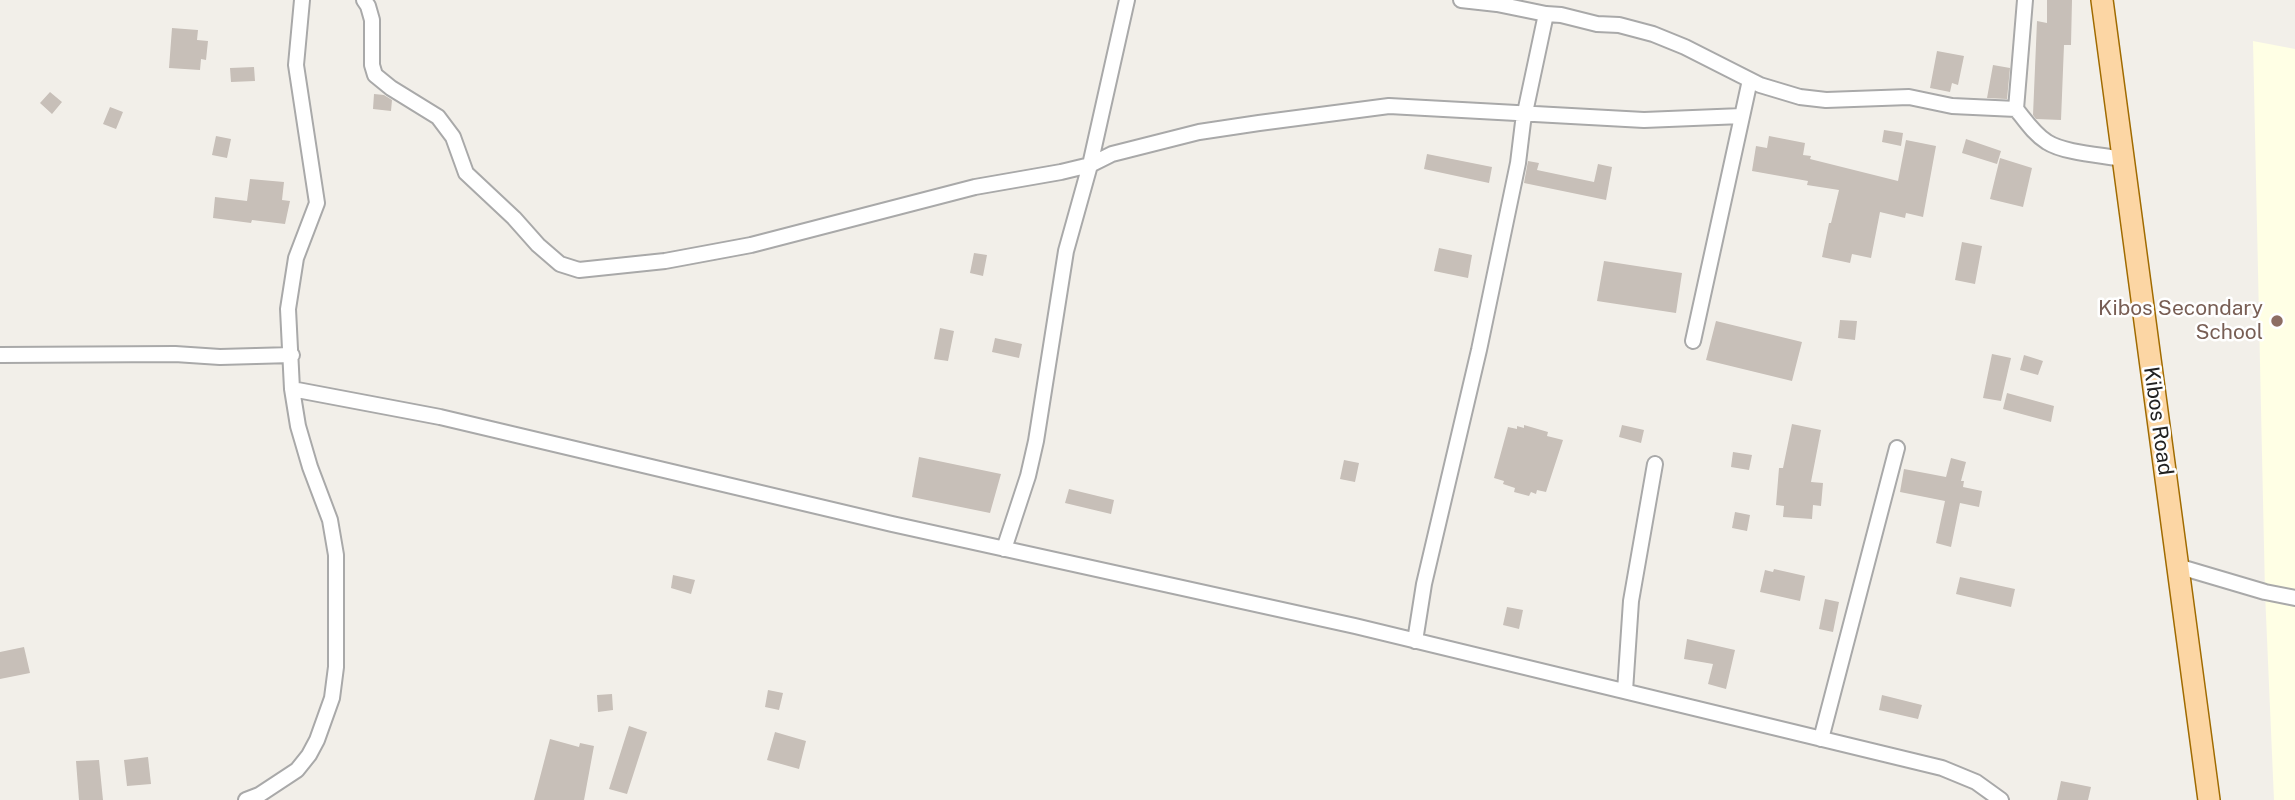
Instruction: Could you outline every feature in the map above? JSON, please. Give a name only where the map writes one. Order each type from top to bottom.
[{"type":"main road","name":"Kibos Road","points":[[2102,0],[2209,800]]},
{"type":"street","points":[[246,800],[259,796],[297,770],[309,755],[332,698],[336,667],[336,555],[330,520],[298,426],[292,388],[288,309],[296,257],[317,203],[296,65],[302,0]]},
{"type":"street","points":[[364,0],[372,20],[372,65],[375,75],[391,89],[438,117],[453,137],[466,173],[514,218],[545,252],[560,264],[579,270],[665,261],[751,245],[924,199],[1090,165],[1112,154],[1199,132],[1389,106],[1644,120],[1742,116]]},
{"type":"street","points":[[1004,549],[1028,476],[1036,441],[1066,251],[1090,165],[1127,0]]},
{"type":"street","points":[[1461,0],[1560,15],[1597,24],[1619,25],[1653,34],[1750,80],[1780,92],[1813,99],[1909,97],[1952,106],[2016,109]]},
{"type":"street","points":[[2025,0],[2016,109],[2048,144],[2123,159]]},
{"type":"street","points":[[1415,640],[1424,584],[1479,350],[1546,14]]},
{"type":"street","points":[[1693,341],[1750,80]]},
{"type":"street","points":[[0,355],[174,354],[220,358],[292,355]]},
{"type":"street","points":[[292,388],[440,417],[1004,549],[1415,640],[1942,768],[1976,782],[2001,800]]},
{"type":"street","points":[[1821,739],[1897,448]]},
{"type":"street","points":[[1625,691],[1631,601],[1655,464]]},
{"type":"street","points":[[2177,566],[2295,598]]},
{"type":"shaded area","name":"Kibos Secondary School","points":[[2253,41],[2295,49],[2295,800],[2274,800],[2265,592]]},
{"type":"building","points":[[2047,0],[2072,0],[2071,45],[2064,45],[2061,120],[2036,119],[2033,115],[2037,21],[2047,23]]},
{"type":"building","points":[[172,28],[198,30],[197,40],[208,41],[206,60],[201,59],[200,70],[169,68]]},
{"type":"building","points":[[1937,51],[1964,56],[1958,85],[1952,83],[1950,92],[1930,88]]},
{"type":"building","points":[[1993,65],[2010,68],[2007,99],[1987,98]]},
{"type":"building","points":[[254,67],[255,81],[231,82],[230,68]]},
{"type":"building","points":[[50,92],[62,102],[52,114],[40,103]]},
{"type":"building","points":[[374,94],[384,95],[392,100],[391,111],[373,109]]},
{"type":"building","points":[[110,107],[123,112],[116,129],[103,124]]},
{"type":"building","points":[[1884,130],[1903,133],[1901,146],[1882,142]]},
{"type":"building","points":[[216,136],[231,139],[227,158],[212,155]]},
{"type":"building","points":[[1769,136],[1805,143],[1803,155],[1811,156],[1810,159],[1898,181],[1906,140],[1936,146],[1923,217],[1906,213],[1905,218],[1880,212],[1871,258],[1852,254],[1850,263],[1822,257],[1839,190],[1807,185],[1808,181],[1752,171],[1756,146],[1767,148]]},
{"type":"building","points":[[1966,139],[2001,151],[1997,164],[1962,153]]},
{"type":"building","points":[[1427,154],[1492,167],[1489,183],[1424,169]]},
{"type":"building","points":[[2000,158],[2032,168],[2023,207],[1990,199]]},
{"type":"building","points":[[1528,161],[1539,163],[1537,170],[1594,182],[1598,164],[1612,167],[1606,200],[1524,183]]},
{"type":"building","points":[[250,179],[284,182],[282,200],[290,201],[285,224],[213,218],[215,197],[247,201]]},
{"type":"building","points":[[1962,242],[1982,246],[1975,284],[1955,280]]},
{"type":"building","points":[[1439,248],[1472,255],[1468,278],[1434,271]]},
{"type":"building","points":[[974,253],[987,255],[983,276],[970,273]]},
{"type":"building","points":[[1604,261],[1682,273],[1676,313],[1597,301]]},
{"type":"building","points":[[1840,320],[1857,321],[1855,340],[1838,338]]},
{"type":"building","points":[[1716,321],[1802,342],[1792,381],[1706,360]]},
{"type":"building","points":[[940,328],[954,331],[948,361],[934,359]]},
{"type":"building","points":[[995,338],[1022,344],[1019,358],[992,352]]},
{"type":"building","points":[[1992,354],[2011,358],[2001,401],[1983,398]]},
{"type":"building","points":[[2024,355],[2043,361],[2038,375],[2020,370]]},
{"type":"building","points":[[2007,393],[2054,406],[2051,422],[2003,409]]},
{"type":"building","points":[[1792,424],[1821,430],[1811,482],[1823,483],[1821,506],[1813,505],[1812,519],[1783,517],[1784,506],[1776,505],[1779,468],[1783,468]]},
{"type":"building","points":[[1524,425],[1563,440],[1546,492],[1537,490],[1536,494],[1531,492],[1529,496],[1514,492],[1515,488],[1494,478],[1508,427],[1517,429],[1517,426],[1524,428]]},
{"type":"building","points":[[1622,425],[1644,430],[1641,443],[1619,437]]},
{"type":"building","points":[[1733,452],[1752,455],[1749,470],[1731,467]]},
{"type":"building","points":[[919,457],[1001,474],[990,513],[912,497]]},
{"type":"building","points":[[1951,458],[1966,462],[1961,481],[1964,481],[1963,487],[1982,491],[1979,507],[1960,503],[1951,547],[1936,543],[1945,501],[1900,492],[1904,469],[1946,477]]},
{"type":"building","points":[[1344,460],[1359,463],[1355,482],[1340,479]]},
{"type":"building","points":[[1069,489],[1114,500],[1111,514],[1065,503]]},
{"type":"building","points":[[1735,512],[1750,515],[1747,531],[1732,528]]},
{"type":"building","points":[[1774,569],[1805,576],[1800,601],[1760,592],[1765,570],[1773,572]]},
{"type":"building","points":[[673,575],[695,580],[691,594],[671,588]]},
{"type":"building","points":[[1960,577],[2015,589],[2011,607],[1956,594]]},
{"type":"building","points":[[1825,599],[1839,602],[1833,632],[1819,629]]},
{"type":"building","points":[[1507,607],[1523,610],[1519,629],[1503,625]]},
{"type":"building","points":[[1687,639],[1735,650],[1726,689],[1708,684],[1713,664],[1684,659]]},
{"type":"building","points":[[24,647],[30,673],[0,679],[0,652]]},
{"type":"building","points":[[768,690],[783,693],[779,710],[765,707]]},
{"type":"building","points":[[612,694],[613,710],[598,712],[597,695]]},
{"type":"building","points":[[1882,695],[1922,705],[1918,719],[1879,710]]},
{"type":"building","points":[[629,726],[647,732],[627,794],[609,789]]},
{"type":"building","points":[[775,732],[806,741],[799,769],[767,760]]},
{"type":"building","points":[[550,739],[579,747],[580,743],[594,746],[584,800],[534,800]]},
{"type":"building","points":[[148,757],[151,784],[127,786],[124,760]]},
{"type":"building","points":[[99,760],[103,800],[79,800],[76,761]]},
{"type":"building","points":[[2061,781],[2091,787],[2088,800],[2057,800]]},
{"type":"place","name":"Kibos Secondary School","points":[[2277,321]]}]
